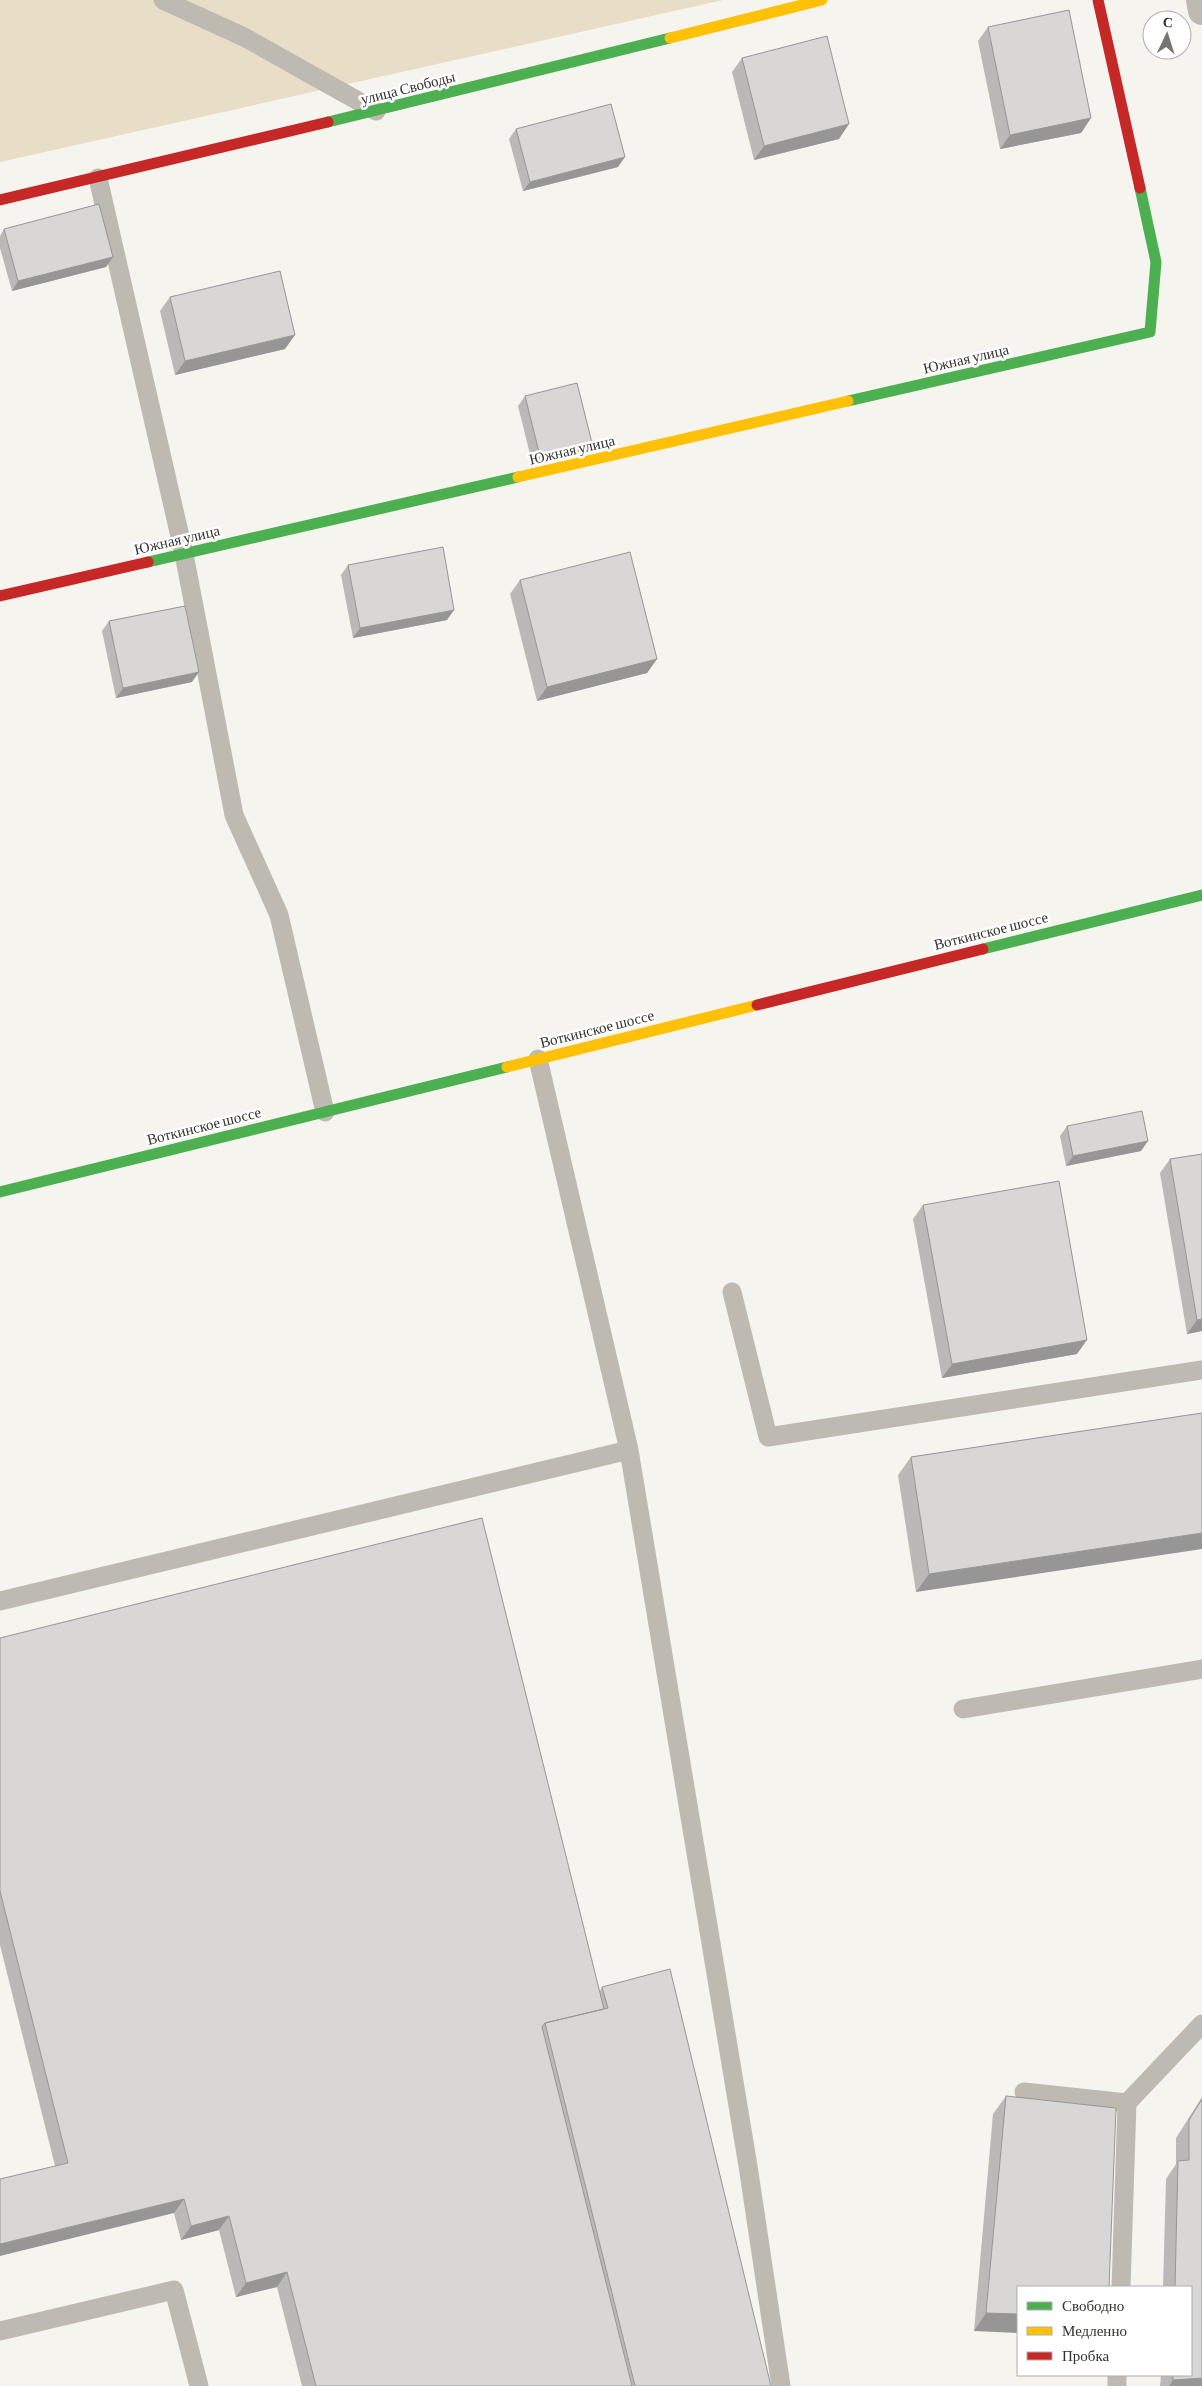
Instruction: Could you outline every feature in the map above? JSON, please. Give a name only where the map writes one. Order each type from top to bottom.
[{"type":"street","name":"улица Свободы","points":[[0,200],[376,112],[822,0]]},
{"type":"street","name":"Южная улица","points":[[0,596],[1150,332],[1156,262],[1098,0]]},
{"type":"street","points":[[1200,0],[1202,11]]},
{"type":"street","name":"Воткинское шоссе","points":[[0,1192],[1202,894]]},
{"type":"lane","points":[[163,0],[244,37],[376,112]]},
{"type":"lane","points":[[98,178],[184,554],[234,815],[279,915],[325,1112]]},
{"type":"lane","points":[[538,1059],[629,1450],[748,2166],[780,2386]]},
{"type":"lane","points":[[732,1292],[768,1437],[1202,1370]]},
{"type":"lane","points":[[0,1601],[629,1450]]},
{"type":"lane","points":[[963,1709],[1202,1669]]},
{"type":"lane","points":[[1121,2286],[1127,2103],[1202,2024]]},
{"type":"lane","points":[[1024,2092],[1127,2103]]},
{"type":"lane","points":[[0,2331],[174,2290],[199,2386]]},
{"type":"shaded area","points":[[0,0],[723,0],[0,162]]},
{"type":"building","points":[[1069,10],[1091,118],[1010,135],[988,27]]},
{"type":"building","points":[[827,36],[849,124],[764,146],[742,58]]},
{"type":"building","points":[[611,104],[625,157],[530,182],[516,129]]},
{"type":"building","points":[[99,204],[113,257],[18,281],[4,229]]},
{"type":"building","points":[[280,271],[295,335],[185,361],[170,297]]},
{"type":"building","points":[[577,383],[592,443],[540,456],[525,396]]},
{"type":"building","points":[[443,547],[454,610],[360,628],[348,565]]},
{"type":"building","points":[[630,552],[657,659],[547,687],[520,580]]},
{"type":"building","points":[[185,606],[199,672],[123,688],[109,621]]},
{"type":"building","points":[[1142,1111],[1148,1141],[1073,1156],[1067,1126]]},
{"type":"building","points":[[1202,1154],[1202,1319],[1197,1320],[1170,1159]]},
{"type":"building","points":[[1059,1181],[1087,1340],[952,1364],[923,1205]]},
{"type":"building","points":[[1202,1413],[1202,1533],[929,1574],[911,1457]]},
{"type":"building","points":[[482,1518],[604,2009],[545,2023],[542,2027],[632,2386],[316,2386],[287,2272],[246,2283],[229,2216],[191,2226],[184,2199],[0,2244],[0,2179],[68,2163],[0,1891],[0,1638]]},
{"type":"building","points":[[670,1969],[771,2386],[635,2386],[545,2023],[608,2008],[602,1987]]},
{"type":"building","points":[[1006,2096],[1116,2108],[1109,2286],[1017,2286],[1017,2314],[986,2313]]},
{"type":"building","points":[[1202,2099],[1202,2378],[1173,2380],[1173,2376],[1192,2376],[1192,2286],[1175,2286],[1178,2161],[1189,2160],[1189,2120]]},
{"type":"traffic: fast","points":[[328,122],[670,38]]},
{"type":"traffic: fast","points":[[848,401],[1150,332],[1156,262],[1140,188]]},
{"type":"traffic: fast","points":[[148,562],[518,477]]},
{"type":"traffic: fast","points":[[983,949],[1202,895]]},
{"type":"traffic: fast","points":[[0,1192],[507,1067]]},
{"type":"traffic: slow","points":[[670,38],[822,0]]},
{"type":"traffic: slow","points":[[518,477],[848,401]]},
{"type":"traffic: slow","points":[[507,1067],[757,1005]]},
{"type":"traffic: jam","points":[[1098,0],[1140,188]]},
{"type":"traffic: jam","points":[[0,200],[328,122]]},
{"type":"traffic: jam","points":[[0,596],[148,562]]},
{"type":"traffic: jam","points":[[757,1005],[983,949]]}]
